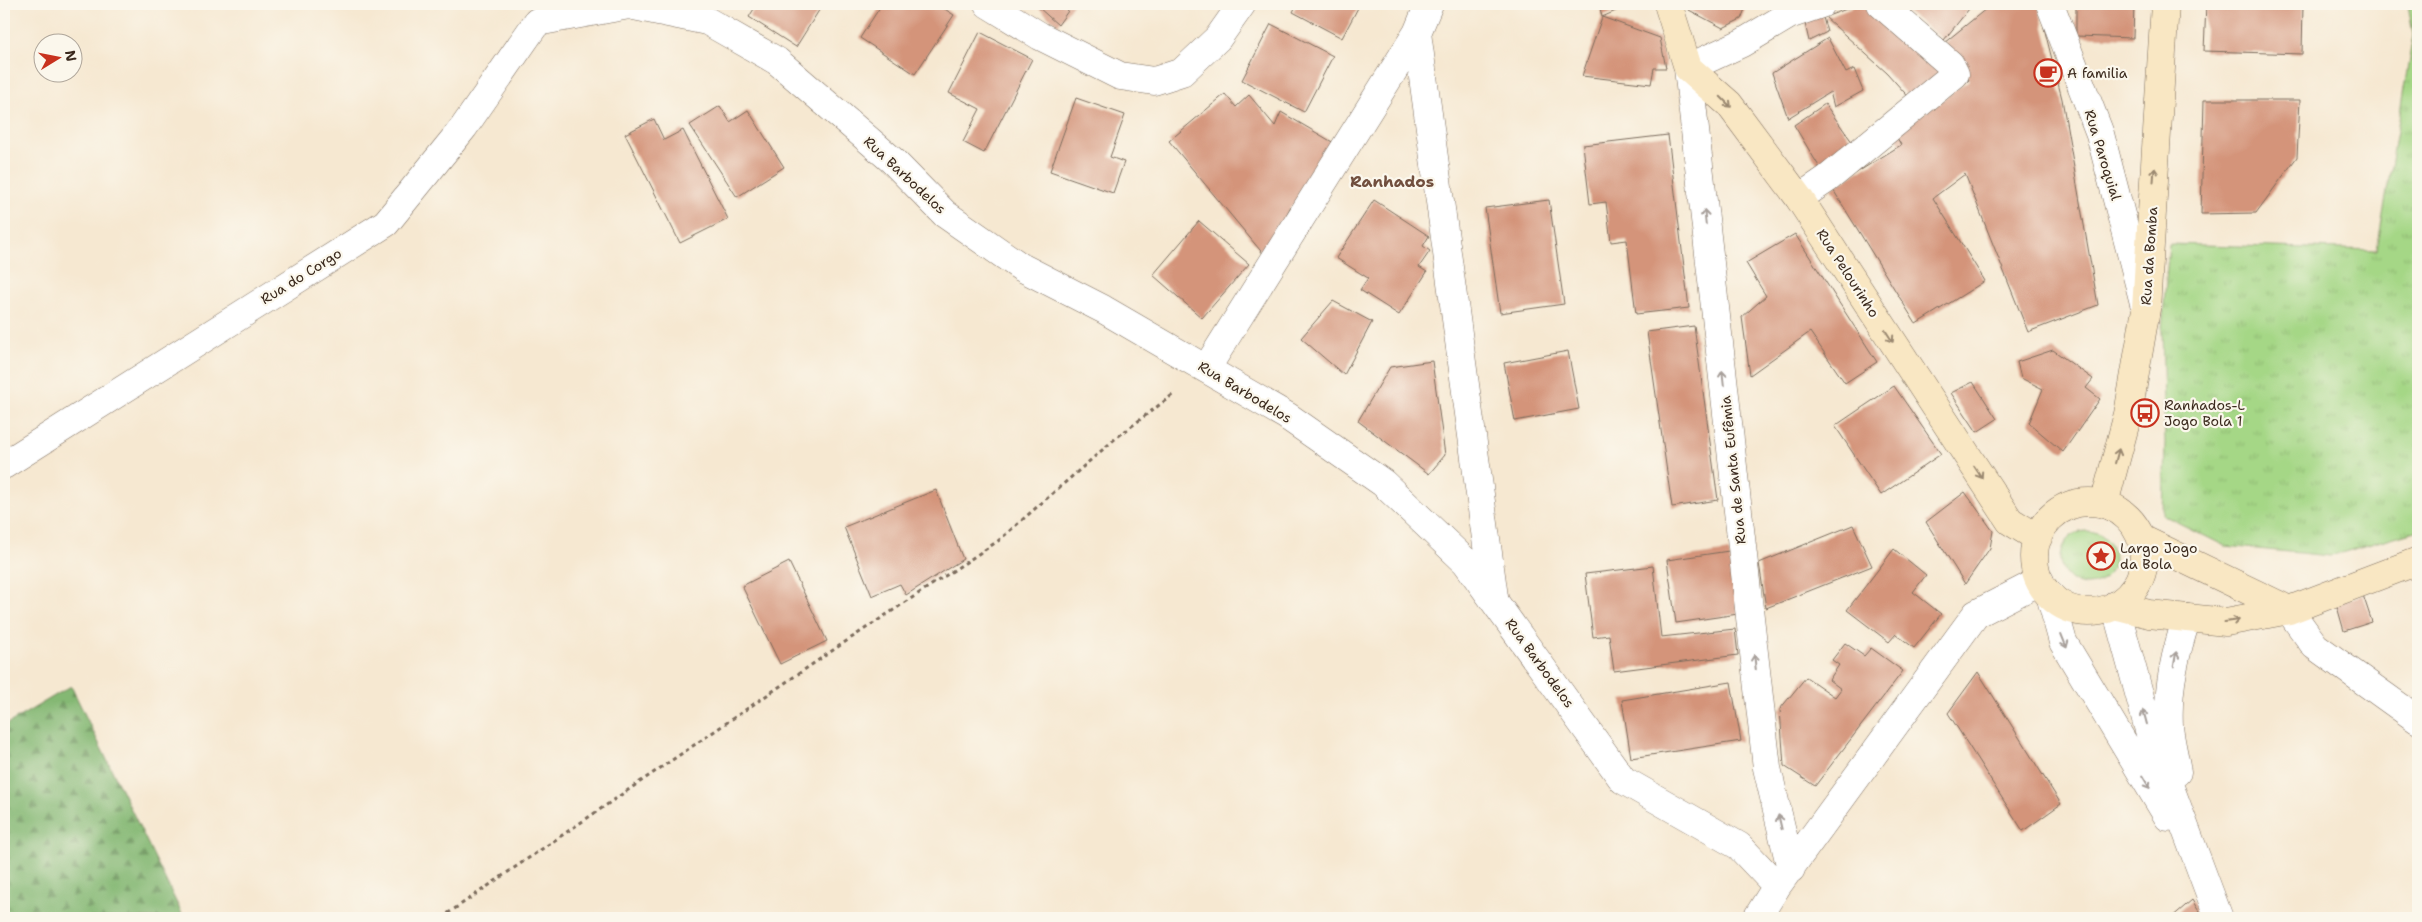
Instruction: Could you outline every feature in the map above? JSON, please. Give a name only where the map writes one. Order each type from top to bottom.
[{"type":"street","points":[[534,13],[630,4]]},
{"type":"street","name":"Rua Barbodelos","points":[[630,4],[707,21],[777,61],[893,161],[945,214],[1021,267],[1103,309],[1287,416],[1383,483],[1466,562],[1623,780],[1740,846],[1784,878]]},
{"type":"street","points":[[988,4],[1040,36],[1120,76],[1154,81],[1182,72],[1218,38],[1242,4]]},
{"type":"street","points":[[1206,369],[1417,33],[1429,4]]},
{"type":"street","points":[[1668,4],[1678,17],[1688,68],[1742,43],[1789,15],[1821,4]]},
{"type":"street","points":[[1799,198],[1827,179],[1954,74],[1950,64],[1881,4]]},
{"type":"street","name":"Rua Paroquial","points":[[2050,4],[2100,134],[2146,309]]},
{"type":"street","name":"Rua da Bomba","points":[[2104,504],[2128,414],[2146,309],[2165,4]]},
{"type":"street","name":"Rua do Corgo","points":[[4,464],[386,222],[464,127],[534,13]]},
{"type":"street","points":[[1417,33],[1494,600]]},
{"type":"street","name":"Rua Pelourinho","points":[[1688,68],[1729,104],[1799,198],[2010,521],[2038,538]]},
{"type":"street","name":"Rua de Santa Eufêmia","points":[[1688,68],[1767,768],[1784,878]]},
{"type":"street","points":[[2045,588],[2061,604],[2074,609],[2102,610],[2115,605],[2130,593],[2140,577],[2144,565],[2142,539],[2133,524],[2121,511],[2104,504],[2088,502],[2072,504],[2058,512],[2046,523],[2038,538],[2035,552],[2045,588],[2063,642],[2163,812],[2190,845]]},
{"type":"street","points":[[2142,539],[2289,610],[2315,646],[2418,720]]},
{"type":"street","points":[[2115,605],[2149,614],[2226,622],[2289,610],[2418,561]]},
{"type":"street","points":[[1757,918],[1976,614],[2045,588]]},
{"type":"street","points":[[2115,605],[2150,734],[2218,918]]},
{"type":"street","points":[[2187,618],[2177,646],[2170,683],[2169,727],[2190,845]]},
{"type":"path","points":[[441,918],[836,648],[998,541],[1116,438],[1206,369]]},
{"type":"green space","points":[[2408,4],[2418,4],[2418,530],[2331,556],[2225,546],[2163,515],[2165,443],[2162,329],[2169,244],[2377,250],[2413,35]]},
{"type":"green space","points":[[2087,531],[2097,533],[2106,539],[2112,548],[2114,558],[2112,568],[2106,577],[2097,583],[2087,585],[2077,583],[2068,577],[2062,568],[2060,558],[2062,548],[2068,539],[2077,533]]},
{"type":"green space","points":[[71,686],[184,918],[4,918],[4,726]]},
{"type":"building","points":[[757,4],[823,4],[796,47],[749,17]]},
{"type":"building","points":[[882,4],[937,4],[954,15],[915,74],[860,38]]},
{"type":"building","points":[[1040,4],[1073,4],[1058,25],[1038,7]]},
{"type":"building","points":[[1297,4],[1360,4],[1342,38],[1293,12]]},
{"type":"building","points":[[1599,4],[1632,4],[1602,17]]},
{"type":"building","points":[[1689,4],[1747,4],[1741,19],[1723,28],[1689,10]]},
{"type":"building","points":[[1860,4],[1869,4],[1943,70],[1913,102],[1887,73],[1825,17]]},
{"type":"building","points":[[1897,4],[1973,4],[1944,40]]},
{"type":"building","points":[[1992,4],[2038,4],[2062,99],[2098,305],[2028,332],[1965,174],[1933,198],[1985,281],[1916,324],[1832,188],[1901,145],[1895,134],[1969,80],[1944,43]]},
{"type":"building","points":[[2076,4],[2134,4],[2133,38],[2076,36]]},
{"type":"building","points":[[2206,4],[2303,4],[2302,54],[2204,51]]},
{"type":"building","points":[[1821,10],[1827,32],[1809,41],[1803,15]]},
{"type":"building","points":[[1602,17],[1660,38],[1666,68],[1654,68],[1651,84],[1582,76]]},
{"type":"building","points":[[1271,24],[1333,56],[1304,112],[1242,80]]},
{"type":"building","points":[[980,32],[1032,59],[984,153],[963,142],[980,109],[949,93]]},
{"type":"building","points":[[1828,38],[1846,73],[1854,69],[1863,91],[1834,107],[1830,92],[1788,118],[1772,73]]},
{"type":"building","points":[[1225,94],[1236,107],[1249,95],[1275,126],[1281,112],[1334,143],[1299,204],[1291,206],[1265,256],[1169,141]]},
{"type":"building","points":[[1076,98],[1125,115],[1110,157],[1124,162],[1113,193],[1050,171]]},
{"type":"building","points":[[2204,100],[2300,100],[2297,157],[2256,213],[2201,214]]},
{"type":"building","points":[[1825,104],[1855,146],[1823,173],[1794,125]]},
{"type":"building","points":[[720,106],[730,122],[748,110],[784,167],[737,197],[690,125]]},
{"type":"building","points":[[654,119],[664,140],[683,130],[728,219],[680,243],[625,134]]},
{"type":"building","points":[[1668,135],[1689,308],[1636,314],[1627,240],[1611,242],[1606,202],[1590,204],[1583,145]]},
{"type":"building","points":[[1374,200],[1429,236],[1423,246],[1430,251],[1419,267],[1427,272],[1399,315],[1360,290],[1368,278],[1336,258]]},
{"type":"building","points":[[1549,200],[1564,304],[1500,313],[1485,208]]},
{"type":"building","points":[[1199,221],[1249,264],[1202,318],[1153,275]]},
{"type":"building","points":[[1795,234],[1877,362],[1845,383],[1810,332],[1750,375],[1742,317],[1766,296],[1746,263]]},
{"type":"building","points":[[1333,301],[1372,322],[1344,375],[1301,338]]},
{"type":"building","points":[[1694,326],[1718,500],[1672,507],[1647,332]]},
{"type":"building","points":[[2053,350],[2093,379],[2086,388],[2100,399],[2063,452],[2029,423],[2043,389],[2021,378],[2017,362]]},
{"type":"building","points":[[1568,351],[1579,409],[1515,421],[1504,363]]},
{"type":"building","points":[[1432,361],[1445,455],[1429,474],[1358,421],[1390,367]]},
{"type":"building","points":[[1973,382],[1997,419],[1977,432],[1951,393]]},
{"type":"building","points":[[1894,386],[1941,454],[1881,495],[1835,426]]},
{"type":"building","points":[[936,490],[963,559],[906,595],[900,584],[872,596],[844,527]]},
{"type":"building","points":[[1965,492],[1993,531],[1990,548],[1965,584],[1926,522]]},
{"type":"building","points":[[1853,525],[1872,566],[1766,608],[1759,563]]},
{"type":"building","points":[[1894,549],[1926,575],[1913,592],[1941,614],[1914,648],[1896,634],[1889,642],[1847,610]]},
{"type":"building","points":[[1729,551],[1738,614],[1676,623],[1667,560]]},
{"type":"building","points":[[789,562],[827,641],[780,664],[742,586]]},
{"type":"building","points":[[1653,566],[1661,637],[1735,629],[1738,655],[1614,671],[1609,635],[1593,637],[1585,574]]},
{"type":"building","points":[[2363,595],[2372,622],[2344,631],[2336,603]]},
{"type":"building","points":[[1845,643],[1864,656],[1871,648],[1903,671],[1815,786],[1784,766],[1780,709],[1806,677],[1835,697],[1841,689],[1829,680],[1839,665],[1832,660]]},
{"type":"building","points":[[1978,672],[2061,804],[2023,831],[1948,713]]},
{"type":"building","points":[[1731,682],[1741,741],[1631,758],[1622,700]]},
{"type":"building","points":[[2192,900],[2203,918],[2171,918]]},
{"type":"place","name":"A familia","points":[[2048,73]]},
{"type":"place","name":"Ranhados-L Jogo Bola 1","points":[[2145,413]]},
{"type":"place","name":"Largo Jogo da Bola","points":[[2101,556]]},
{"type":"district","name":"Ranhados","points":[[1392,181]]}]
